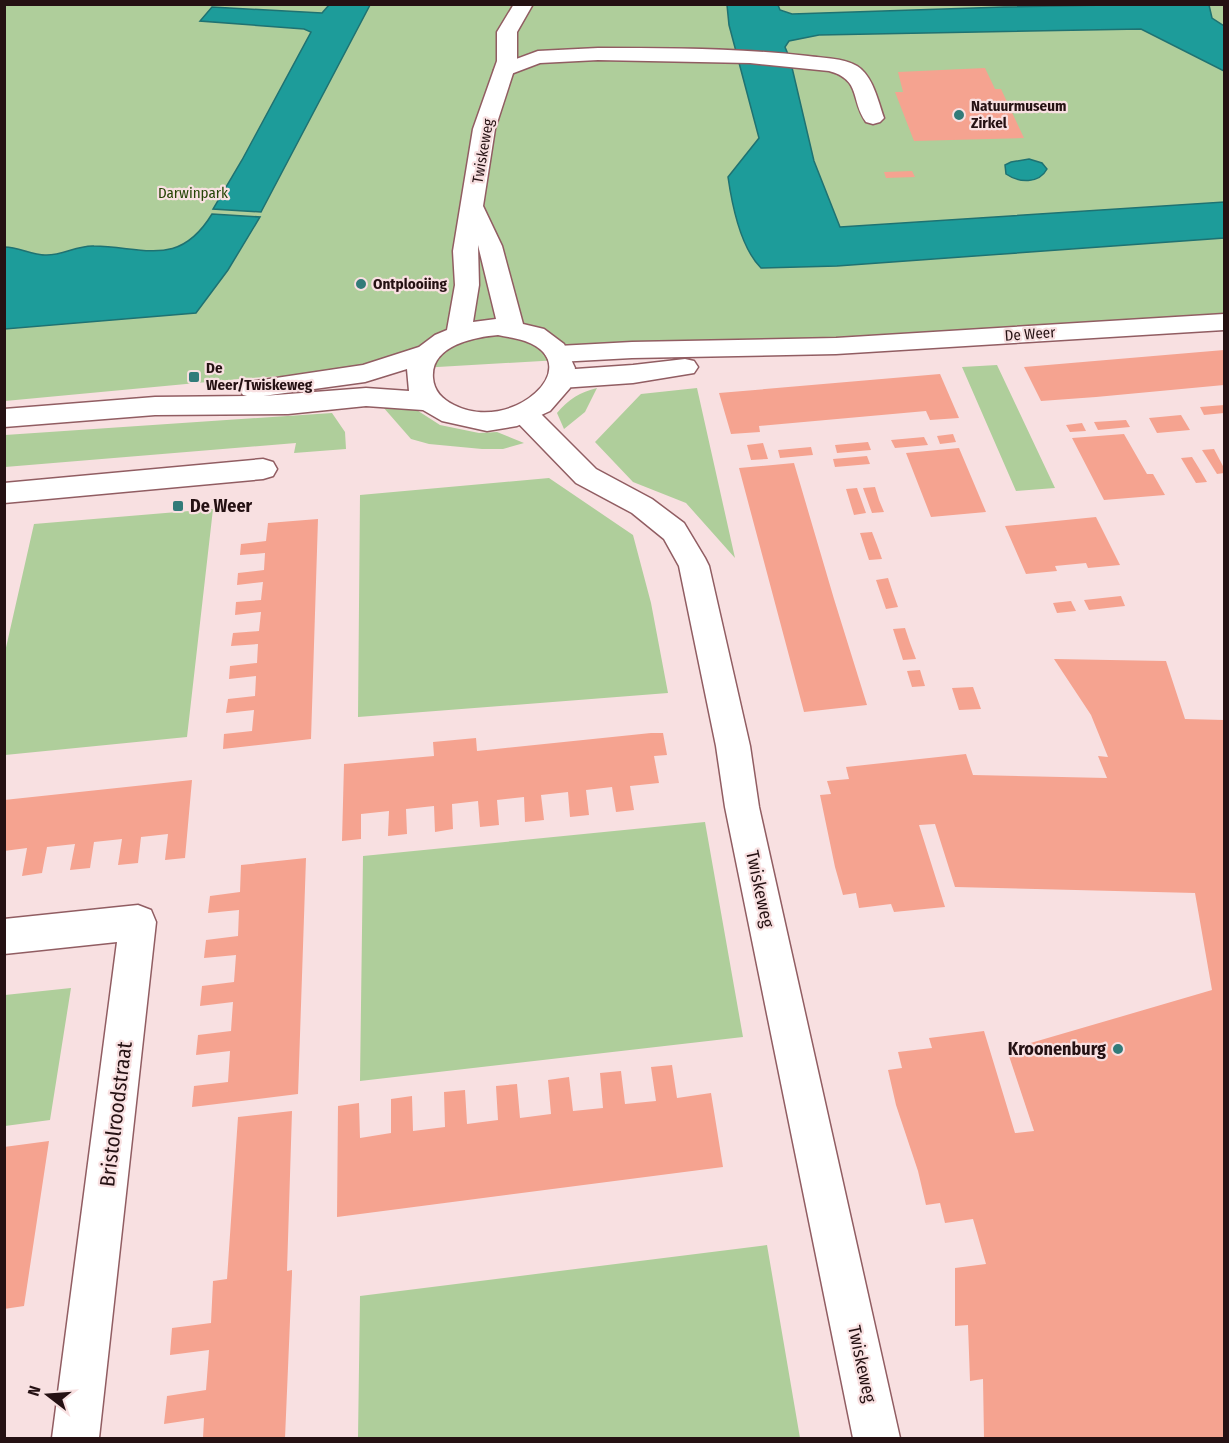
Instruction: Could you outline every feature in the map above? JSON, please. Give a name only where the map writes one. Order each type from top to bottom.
[{"type":"street","name":"Twiskeweg","points":[[459,334],[467,285],[465,251],[484,129],[505,66],[507,32],[524,4]]},
{"type":"street","name":"Twiskeweg","points":[[505,66],[526,38],[530,4]]},
{"type":"street","points":[[505,66],[538,57],[601,55],[686,55],[815,63],[848,69],[860,81],[873,118]]},
{"type":"street","name":"Twiskeweg","points":[[473,207],[490,246],[511,328]]},
{"type":"street","name":"De Weer","points":[[560,366],[633,374],[836,346],[1224,322]]},
{"type":"street","points":[[484,328],[511,328],[544,340],[560,366],[553,395],[546,402],[525,414],[499,420],[472,420],[447,413],[429,401],[419,377],[429,353],[442,342],[459,334],[484,328]]},
{"type":"street","points":[[154,406],[300,380],[365,373],[429,353]]},
{"type":"street","points":[[4,418],[154,406],[288,405],[366,397],[429,401]]},
{"type":"street","name":"Twiskeweg","points":[[525,414],[586,476],[642,506],[674,531],[694,566],[733,746],[742,807],[877,1438]]},
{"type":"street","points":[[4,493],[263,469]]},
{"type":"street","name":"Bristolroodstraat","points":[[4,938],[138,922],[75,1438]]},
{"type":"green space","name":"Darwinpark","points":[[5,5],[1224,5],[1224,313],[950,337],[250,378],[5,401]]},
{"type":"green space","points":[[997,365],[1055,488],[1016,491],[962,367]]},
{"type":"green space","points":[[597,388],[585,412],[564,429],[557,413],[575,397]]},
{"type":"green space","points":[[697,388],[735,558],[686,503],[633,482],[595,442],[641,394]]},
{"type":"green space","points":[[383,407],[412,407],[440,425],[479,433],[497,432],[524,443],[503,449],[429,444],[411,439]]},
{"type":"green space","points":[[332,413],[345,432],[346,449],[294,453],[296,443],[5,467],[5,435]]},
{"type":"green space","points":[[549,478],[633,535],[651,603],[668,693],[358,717],[360,495]]},
{"type":"green space","points":[[213,509],[187,737],[5,755],[5,652],[34,524]]},
{"type":"green space","points":[[705,822],[743,1037],[360,1081],[363,856]]},
{"type":"green space","points":[[71,988],[50,1120],[5,1126],[5,995]]},
{"type":"green space","points":[[767,1245],[800,1438],[358,1438],[360,1296]]},
{"type":"water","points":[[1162,4],[1209,5],[1212,18],[1224,26],[1224,71],[1141,29],[819,35],[789,41],[785,47],[790,59],[814,161],[840,227],[1224,202],[1224,238],[837,266],[761,268],[754,259],[738,225],[728,177],[759,138],[729,25],[727,5],[778,5],[780,10],[792,14]]},
{"type":"water","points":[[329,5],[370,5],[261,212],[213,209],[311,32],[304,29],[200,21],[212,7],[322,13]]},
{"type":"water","points":[[1029,159],[1042,163],[1047,169],[1034,180],[1017,179],[1006,174],[1005,165]]},
{"type":"water","points":[[212,214],[260,217],[228,270],[196,313],[5,329],[5,247],[45,255],[88,246],[160,251],[187,242],[200,231]]},
{"type":"building","name":"Natuurmuseum Zirkel","points":[[985,68],[995,89],[1001,89],[1024,138],[914,141],[895,92],[903,92],[898,72]]},
{"type":"building","points":[[912,171],[915,177],[886,178],[884,172]]},
{"type":"building","points":[[1224,350],[1224,385],[1096,397],[1041,401],[1024,367]]},
{"type":"building","points":[[940,374],[959,418],[930,420],[926,411],[759,426],[760,432],[731,434],[719,393]]},
{"type":"building","points":[[1224,405],[1224,413],[1204,415],[1200,407]]},
{"type":"building","points":[[1181,415],[1190,430],[1157,433],[1149,418]]},
{"type":"building","points":[[1126,420],[1130,427],[1098,430],[1094,422]]},
{"type":"building","points":[[1082,423],[1086,431],[1070,432],[1066,425]]},
{"type":"building","points":[[953,434],[956,442],[940,444],[937,436]]},
{"type":"building","points":[[1124,434],[1147,474],[1153,474],[1165,495],[1104,500],[1072,438]]},
{"type":"building","points":[[924,437],[928,445],[895,448],[891,440]]},
{"type":"building","points":[[868,442],[871,450],[837,453],[835,445]]},
{"type":"building","points":[[763,443],[768,459],[751,460],[747,445]]},
{"type":"building","points":[[811,447],[813,455],[780,458],[778,450]]},
{"type":"building","points":[[959,448],[986,512],[931,517],[906,453]]},
{"type":"building","points":[[1214,449],[1224,468],[1224,473],[1217,474],[1202,450]]},
{"type":"building","points":[[867,456],[870,464],[835,467],[833,459]]},
{"type":"building","points":[[1192,457],[1207,482],[1196,483],[1181,458]]},
{"type":"building","points":[[794,463],[867,705],[804,712],[739,468]]},
{"type":"building","points":[[875,487],[884,512],[872,513],[863,488]]},
{"type":"building","points":[[857,488],[866,513],[854,515],[846,489]]},
{"type":"building","points":[[1096,517],[1120,565],[1088,568],[1086,563],[1055,566],[1057,571],[1026,574],[1005,526]]},
{"type":"building","points":[[318,519],[311,739],[223,749],[224,734],[252,731],[254,710],[226,713],[228,699],[255,696],[256,676],[229,679],[230,666],[257,663],[258,644],[231,646],[233,633],[259,631],[261,612],[235,615],[236,602],[261,600],[263,582],[237,585],[238,573],[264,570],[265,553],[240,555],[241,544],[266,541],[268,523]]},
{"type":"building","points":[[872,532],[882,559],[869,560],[860,533]]},
{"type":"building","points":[[888,578],[898,607],[886,609],[876,580]]},
{"type":"building","points":[[1121,596],[1125,606],[1089,610],[1084,600]]},
{"type":"building","points":[[1071,601],[1076,611],[1057,613],[1053,603]]},
{"type":"building","points":[[905,628],[916,659],[903,660],[893,629]]},
{"type":"building","name":"Kroonenburg","points":[[1054,659],[1166,661],[1185,719],[1224,720],[1224,1438],[984,1438],[983,1379],[970,1381],[968,1325],[955,1326],[955,1268],[986,1264],[973,1219],[945,1223],[940,1203],[926,1205],[888,1070],[902,1068],[898,1052],[932,1048],[929,1038],[984,1031],[1015,1133],[1034,1131],[1007,1050],[1212,990],[1195,893],[955,887],[935,824],[919,825],[945,907],[894,912],[891,904],[859,908],[856,893],[843,895],[835,867],[820,795],[831,794],[827,781],[849,779],[846,767],[966,754],[973,775],[1107,778],[1098,756],[1108,757],[1091,715]]},
{"type":"building","points":[[920,670],[925,686],[912,687],[907,671]]},
{"type":"building","points":[[973,687],[981,709],[959,710],[952,688]]},
{"type":"building","points":[[663,733],[667,755],[654,756],[659,783],[630,786],[634,810],[616,812],[612,787],[586,790],[589,815],[570,817],[568,792],[541,795],[544,820],[525,822],[524,797],[497,800],[499,825],[480,827],[478,801],[452,804],[453,829],[435,832],[434,806],[406,809],[407,834],[388,836],[389,811],[361,814],[361,839],[342,841],[344,764],[434,756],[433,742],[476,738],[477,751]]},
{"type":"building","points":[[192,780],[185,858],[165,860],[168,834],[141,837],[138,863],[118,865],[122,839],[94,842],[90,868],[70,870],[75,844],[47,847],[42,873],[22,876],[27,848],[4,851],[4,800]]},
{"type":"building","points":[[306,858],[298,1094],[192,1107],[194,1086],[228,1082],[230,1051],[196,1055],[198,1035],[231,1031],[233,1002],[200,1006],[202,986],[234,982],[236,955],[204,958],[206,940],[238,936],[239,910],[208,913],[210,896],[240,892],[241,865]]},
{"type":"building","points":[[672,1065],[677,1098],[711,1093],[723,1167],[337,1217],[338,1106],[359,1103],[360,1138],[391,1133],[391,1099],[412,1096],[413,1131],[445,1127],[444,1092],[465,1090],[467,1124],[498,1120],[496,1086],[517,1084],[520,1118],[551,1114],[548,1080],[569,1077],[573,1111],[603,1108],[600,1073],[621,1071],[625,1104],[656,1101],[651,1067]]},
{"type":"building","points":[[292,1111],[287,1271],[292,1270],[292,1274],[285,1438],[203,1438],[204,1418],[164,1424],[167,1396],[206,1390],[209,1350],[170,1355],[172,1328],[211,1323],[213,1281],[227,1279],[238,1117]]},
{"type":"building","points":[[49,1141],[24,1306],[4,1309],[4,1147]]},
{"type":"place","name":"Natuurmuseum Zirkel","points":[[959,115]]},
{"type":"place","name":"Ontplooiing","points":[[361,284]]},
{"type":"place","name":"De Weer/Twiskeweg","points":[[194,377]]},
{"type":"place","name":"De Weer","points":[[178,506]]},
{"type":"place","name":"Kroonenburg","points":[[1118,1049]]}]
